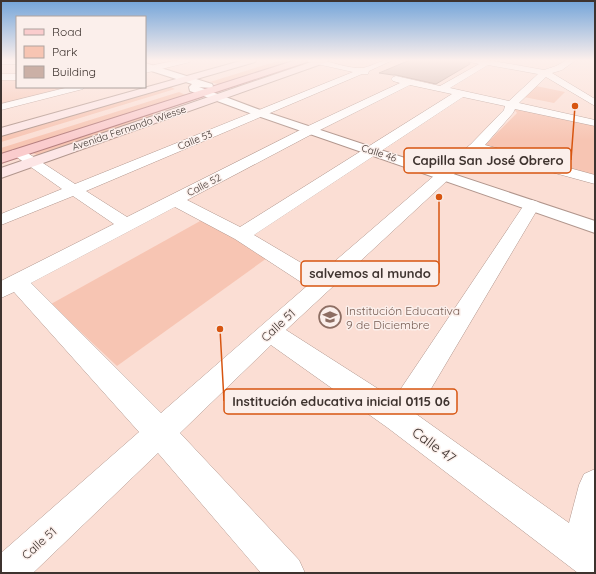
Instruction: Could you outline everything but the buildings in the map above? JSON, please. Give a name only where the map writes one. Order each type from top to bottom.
[{"type":"main road","points":[[1,132],[160,87]]},
{"type":"main road","name":"Avenida Fernando Wiesse","points":[[1,173],[33,162],[216,87]]},
{"type":"main road","name":"Avenida Fernando Wiesse","points":[[1,159],[219,87]]},
{"type":"main road","name":"Avenida Fernando Wiesse","points":[[76,122],[221,87]]},
{"type":"street","name":"Calle 46","points":[[198,87],[259,113],[372,150],[595,227]]},
{"type":"street","name":"Calle 53","points":[[1,220],[324,87]]},
{"type":"street","name":"Calle 52","points":[[9,286],[310,130],[399,87]]},
{"type":"street","points":[[432,87],[595,123]]},
{"type":"street","points":[[442,89],[446,87]]},
{"type":"street","name":"Calle 51","points":[[6,573],[321,285],[476,148],[509,111],[511,105],[530,87]]},
{"type":"street","points":[[568,87],[595,103]]},
{"type":"street","points":[[1,107],[76,88]]},
{"type":"street","points":[[241,235],[460,94]]},
{"type":"street","points":[[560,116],[595,115]]},
{"type":"street","points":[[476,148],[595,180]]},
{"type":"street","points":[[18,153],[75,189],[127,225]]},
{"type":"street","points":[[175,200],[241,235],[321,285]]},
{"type":"street","points":[[398,418],[532,205]]},
{"type":"street","points":[[9,286],[160,433],[286,573]]},
{"type":"street","name":"Calle 47","points":[[270,332],[398,418],[588,558]]},
{"type":"street","points":[[588,558],[595,485]]},
{"type":"green space","points":[[1,87],[70,88],[1,106]]},
{"type":"green space","points":[[166,87],[175,89],[1,142],[1,136]]},
{"type":"green space","points":[[228,87],[241,87],[235,89]]},
{"type":"green space","points":[[535,87],[565,92],[554,103],[524,97]]},
{"type":"green space","points":[[179,92],[188,96],[1,156],[1,148]]},
{"type":"green space","points":[[512,106],[595,123],[595,176],[483,147],[517,113]]},
{"type":"green space","points":[[151,113],[157,116],[39,156],[31,152]]},
{"type":"green space","points":[[202,220],[267,258],[117,366],[51,304]]},
{"type":"place","name":"Capilla San José Obrero","points":[[575,106]]},
{"type":"place","name":"salvemos al mundo","points":[[439,197]]},
{"type":"place","name":"Institución Educativa 9 de Diciembre","points":[[330,317]]},
{"type":"place","name":"Institución educativa inicial 0115 06","points":[[220,329]]}]
